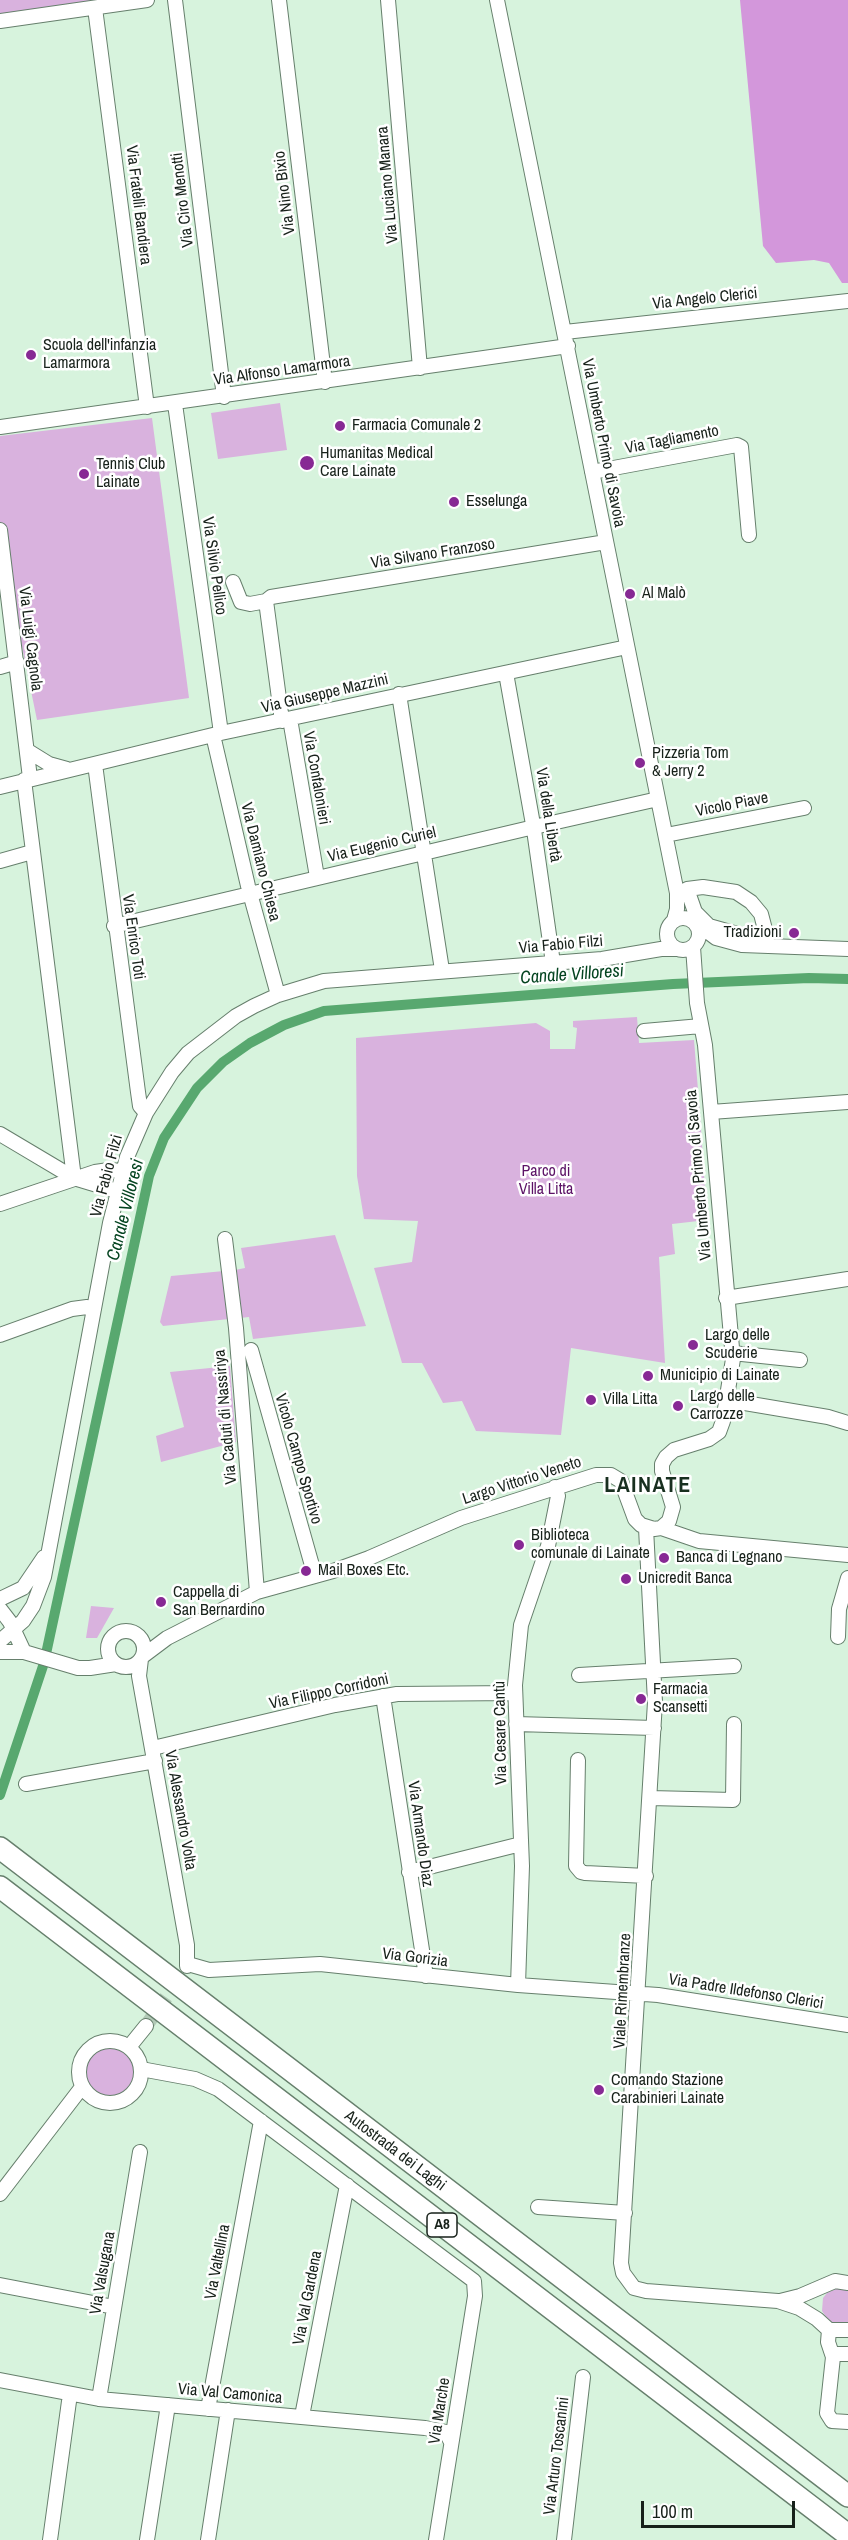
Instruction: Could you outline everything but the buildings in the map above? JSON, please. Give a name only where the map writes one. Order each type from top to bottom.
[{"type":"highway","name":"Autostrada dei Laghi","points":[[0,1848],[848,2496]]},
{"type":"highway","name":"Autostrada dei Laghi","points":[[0,1887],[848,2535]]},
{"type":"street","points":[[0,21],[147,0]]},
{"type":"street","name":"Via Ciro Menotti","points":[[175,0],[224,397]]},
{"type":"street","name":"Via Nino Bixio","points":[[279,0],[324,382]]},
{"type":"street","name":"Via Luciano Manara","points":[[388,0],[420,368]]},
{"type":"street","name":"Via Umberto Primo di Savoia","points":[[497,0],[658,799],[695,938],[697,1003],[711,1112],[732,1353],[721,1429],[716,1435],[674,1450],[664,1460],[662,1471],[673,1512],[669,1521],[654,1528]]},
{"type":"street","name":"Via Fratelli Bandiera","points":[[95,8],[147,407]]},
{"type":"street","name":"Via Angelo Clerici","points":[[565,332],[848,301]]},
{"type":"street","name":"Via Alfonso Lamarmora","points":[[0,427],[175,404],[568,346]]},
{"type":"street","name":"Via Silvio Pellico","points":[[175,404],[217,734]]},
{"type":"street","name":"Via Tagliamento","points":[[592,472],[737,445],[741,447],[749,535]]},
{"type":"street","name":"Via Luigi Cagnola","points":[[0,535],[28,751],[27,779],[32,852],[74,1178]]},
{"type":"street","name":"Via Silvano Franzoso","points":[[266,601],[271,597],[606,542]]},
{"type":"street","points":[[233,582],[241,602],[250,604],[266,601]]},
{"type":"street","name":"Via Confalonieri","points":[[266,601],[286,720],[317,878]]},
{"type":"street","name":"Via Giuseppe Mazzini","points":[[0,786],[217,734],[627,647]]},
{"type":"street","points":[[0,667],[17,662]]},
{"type":"street","name":"Via della Libertà","points":[[506,673],[534,827],[553,963]]},
{"type":"street","points":[[399,694],[442,970]]},
{"type":"street","name":"Via Damiano Chiesa","points":[[217,734],[249,894],[278,995]]},
{"type":"street","points":[[28,751],[50,764],[68,770]]},
{"type":"street","name":"Via Enrico Toti","points":[[95,764],[114,926],[140,1106],[146,1113]]},
{"type":"street","name":"Via Eugenio Curiel","points":[[114,926],[658,799]]},
{"type":"street","name":"Vicolo Piave","points":[[666,835],[804,808]]},
{"type":"street","points":[[0,861],[32,852]]},
{"type":"street","points":[[703,887],[736,892],[751,902],[761,914],[766,937],[741,935],[709,926],[694,912],[682,891],[703,887]]},
{"type":"street","name":"Via Umberto Primo di Savoia","points":[[674,920],[682,891]]},
{"type":"street","points":[[685,917],[695,938],[685,950],[676,949],[669,943],[667,934],[669,926],[674,920],[685,917]]},
{"type":"street","points":[[651,951],[667,934]]},
{"type":"street","points":[[695,938],[716,938],[742,945],[848,949]]},
{"type":"street","name":"Via Fabio Filzi","points":[[0,1641],[13,1630],[33,1606],[44,1577],[94,1309],[123,1171],[136,1132],[146,1113],[172,1072],[188,1053],[236,1016],[278,995],[324,981],[553,963],[676,949]]},
{"type":"street","points":[[644,1031],[700,1026]]},
{"type":"street","points":[[711,1112],[848,1102]]},
{"type":"street","points":[[0,1134],[74,1178],[117,1191]]},
{"type":"street","points":[[0,1204],[74,1178],[109,1170],[123,1171]]},
{"type":"street","name":"Via Caduti di Nassiriya","points":[[225,1239],[236,1328],[258,1592]]},
{"type":"street","points":[[726,1298],[848,1279]]},
{"type":"street","points":[[0,1335],[72,1309],[87,1307],[94,1309]]},
{"type":"street","name":"Vicolo Campo Sportivo","points":[[251,1350],[315,1576]]},
{"type":"street","points":[[732,1353],[800,1360]]},
{"type":"street","points":[[727,1400],[828,1417],[848,1423]]},
{"type":"street","name":"Largo Vittorio Veneto","points":[[142,1658],[167,1638],[258,1592],[369,1558],[480,1510],[596,1474],[615,1476],[624,1485],[636,1519],[654,1528]]},
{"type":"street","name":"Via Cesare Cantù","points":[[518,1985],[521,1844],[515,1693],[521,1625],[548,1546],[558,1496],[555,1487]]},
{"type":"street","points":[[654,1528],[699,1541],[848,1555]]},
{"type":"street","name":"Viale Rimembranze","points":[[654,1528],[646,1547],[654,1671],[654,1728],[621,2263],[623,2273],[634,2288],[646,2291],[778,2301]]},
{"type":"street","name":"Via Fabio Filzi","points":[[0,1599],[23,1588],[48,1551]]},
{"type":"street","points":[[838,1637],[839,1609],[848,1578]]},
{"type":"street","points":[[0,1609],[24,1652]]},
{"type":"street","points":[[79,1667],[104,1656],[110,1640],[120,1631],[130,1631],[140,1636],[167,1638]]},
{"type":"street","points":[[0,1652],[24,1652],[79,1667],[116,1664],[128,1667],[142,1658],[144,1646],[140,1636]]},
{"type":"street","points":[[107,1651],[116,1664]]},
{"type":"street","name":"Via Alessandro Volta","points":[[142,1658],[139,1676],[187,1945],[188,1965]]},
{"type":"street","points":[[579,1675],[734,1666]]},
{"type":"street","name":"Via Filippo Corridoni","points":[[26,1784],[154,1755],[335,1705],[383,1696],[425,1692],[515,1693]]},
{"type":"street","name":"Via Armando Diaz","points":[[383,1696],[426,1977]]},
{"type":"street","points":[[516,1724],[654,1728]]},
{"type":"street","points":[[650,1798],[732,1800],[734,1724]]},
{"type":"street","points":[[578,1760],[576,1866],[581,1872],[646,1876]]},
{"type":"street","points":[[409,1872],[521,1844]]},
{"type":"street","name":"Via Gorizia","points":[[188,1965],[208,1970],[320,1964],[426,1977],[639,1994]]},
{"type":"street","name":"Via Padre Ildefonso Clerici","points":[[639,1994],[848,2025]]},
{"type":"street","points":[[129,2046],[146,2026]]},
{"type":"street","points":[[111,2040],[129,2046],[139,2060],[141,2069],[138,2085],[128,2098],[103,2103],[85,2091],[78,2068],[80,2059],[93,2045],[111,2040]]},
{"type":"street","points":[[141,2069],[195,2079],[218,2089],[347,2185]]},
{"type":"street","points":[[0,2194],[70,2104],[85,2091]]},
{"type":"street","name":"Via Valtellina","points":[[208,2409],[261,2121]]},
{"type":"street","name":"Via Valsugana","points":[[99,2399],[140,2152]]},
{"type":"street","name":"Via Marche","points":[[347,2185],[474,2281],[476,2287],[436,2540]]},
{"type":"street","name":"Via Val Gardena","points":[[302,2416],[347,2185]]},
{"type":"street","points":[[538,2207],[625,2213]]},
{"type":"street","points":[[778,2301],[821,2289],[836,2281],[846,2280]]},
{"type":"street","points":[[0,2285],[114,2307]]},
{"type":"street","points":[[818,2319],[814,2303],[821,2289]]},
{"type":"street","points":[[778,2301],[799,2308],[818,2319],[829,2330],[847,2331]]},
{"type":"street","points":[[829,2330],[828,2342],[832,2357],[827,2413],[832,2421],[848,2422]]},
{"type":"street","points":[[832,2357],[837,2354],[848,2354]]},
{"type":"street","name":"Via Arturo Toscanini","points":[[564,2540],[583,2377]]},
{"type":"street","name":"Via Val Camonica","points":[[0,2380],[99,2399],[440,2430],[449,2434],[451,2442]]},
{"type":"street","points":[[50,2540],[70,2394]]},
{"type":"street","points":[[147,2540],[168,2405]]},
{"type":"street","points":[[208,2540],[228,2410]]},
{"type":"green space","points":[[0,0],[95,0],[96,1],[0,15]]},
{"type":"green space","points":[[280,403],[287,450],[218,459],[211,413]]},
{"type":"green space","points":[[152,418],[189,698],[37,720],[0,539],[0,436]]},
{"type":"green space","name":"Parco di Villa Litta","points":[[637,1017],[639,1043],[694,1040],[707,1220],[672,1224],[675,1254],[659,1257],[665,1363],[571,1348],[561,1435],[476,1431],[462,1401],[443,1403],[422,1363],[402,1363],[374,1268],[412,1262],[418,1221],[364,1219],[357,1176],[356,1038],[536,1023],[550,1031],[550,1049],[575,1049],[577,1028],[573,1027],[573,1021]]},
{"type":"green space","points":[[335,1235],[366,1326],[253,1339],[249,1317],[240,1318],[235,1270],[245,1268],[241,1248]]},
{"type":"green space","points":[[224,1271],[229,1319],[163,1326],[160,1322],[171,1276]]},
{"type":"green space","points":[[230,1366],[236,1442],[161,1462],[156,1436],[184,1427],[170,1372]]},
{"type":"green space","points":[[91,1606],[114,1608],[97,1638],[86,1638]]},
{"type":"green space","points":[[110,2045],[120,2047],[129,2053],[135,2062],[137,2072],[135,2082],[129,2091],[120,2097],[110,2099],[100,2097],[91,2091],[85,2082],[83,2072],[85,2062],[91,2053],[100,2047]]},
{"type":"green space","points":[[838,2288],[848,2290],[848,2323],[841,2325],[829,2321],[822,2311],[823,2298],[827,2293]]},
{"type":"shaded area","points":[[740,0],[848,0],[848,283],[842,283],[829,263],[814,260],[776,263],[763,246]]},
{"type":"waterway","name":"Canale Villoresi","points":[[0,1795],[44,1663],[149,1176],[164,1138],[197,1088],[223,1062],[250,1043],[284,1025],[324,1011],[673,984],[809,978],[848,979]]},
{"type":"tunnel","points":[[146,2026],[181,1976]]},
{"type":"place","name":"Scuola dell'infanzia Lamarmora","points":[[31,355]]},
{"type":"place","name":"Farmacia Comunale 2","points":[[340,426]]},
{"type":"place","name":"Humanitas Medical Care Lainate","points":[[307,463]]},
{"type":"place","name":"Tennis Club Lainate","points":[[84,474]]},
{"type":"place","name":"Esselunga","points":[[454,502]]},
{"type":"place","name":"Al Malò","points":[[630,594]]},
{"type":"place","name":"Pizzeria Tom & Jerry 2","points":[[640,763]]},
{"type":"place","name":"Tradizioni","points":[[794,933]]},
{"type":"place","name":"Largo delle Scuderie","points":[[693,1345]]},
{"type":"place","name":"Municipio di Lainate","points":[[648,1376]]},
{"type":"place","name":"Villa Litta","points":[[591,1400]]},
{"type":"place","name":"Largo delle Carrozze","points":[[678,1406]]},
{"type":"place","name":"Biblioteca comunale di Lainate","points":[[519,1545]]},
{"type":"place","name":"Banca di Legnano","points":[[664,1558]]},
{"type":"place","name":"Mail Boxes Etc.","points":[[306,1571]]},
{"type":"place","name":"Unicredit Banca","points":[[626,1579]]},
{"type":"place","name":"Cappella di San Bernardino","points":[[161,1602]]},
{"type":"place","name":"Farmacia Scansetti","points":[[641,1699]]},
{"type":"place","name":"Comando Stazione Carabinieri Lainate","points":[[599,2090]]},
{"type":"district","name":"LAINATE","points":[[648,1486]]}]
